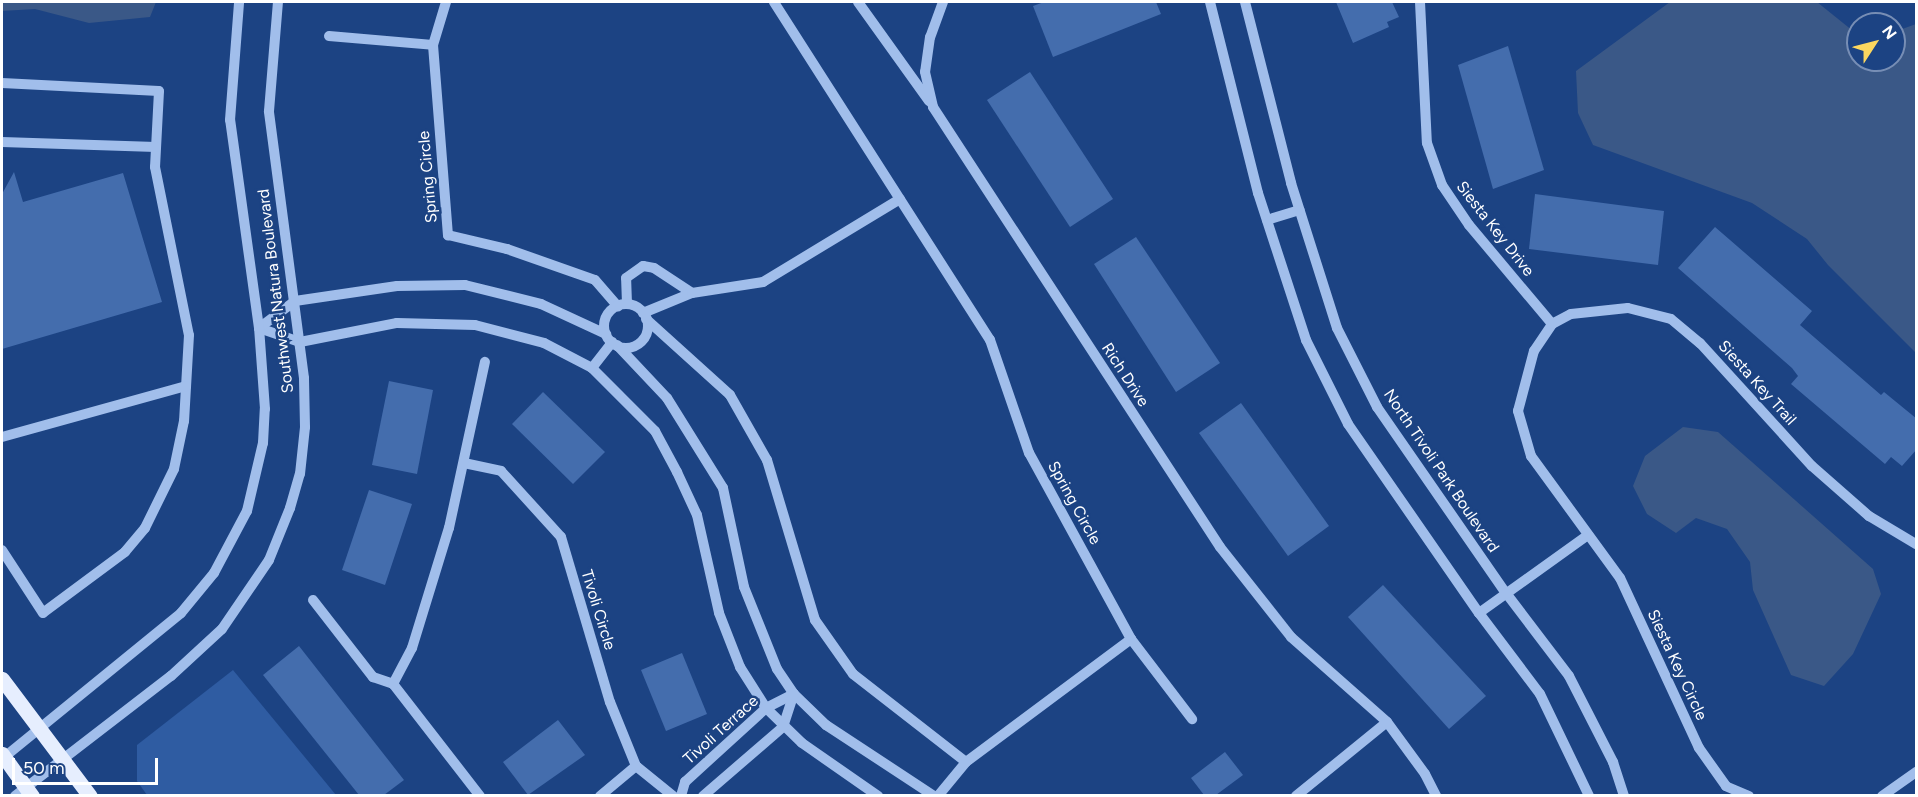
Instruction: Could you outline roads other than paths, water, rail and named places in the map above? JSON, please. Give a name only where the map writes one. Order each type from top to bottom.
[{"type":"main road","points":[[2,679],[90,795]]},
{"type":"main road","points":[[2,757],[24,793]]},
{"type":"street","name":"Southwest Natura Boulevard","points":[[2,757],[175,619],[195,599],[232,543],[247,511],[263,442],[265,409],[258,328],[230,120],[239,2]]},
{"type":"street","name":"Southwest Natura Boulevard","points":[[24,793],[62,759],[197,653],[244,601],[269,560],[300,474],[305,426],[300,342],[269,111],[278,2]]},
{"type":"street","name":"Spring Circle","points":[[446,2],[433,45],[448,236],[507,249],[595,280],[623,305]]},
{"type":"street","name":"Spring Circle","points":[[774,2],[990,340],[1029,453],[1131,639],[1192,719]]},
{"type":"street","points":[[858,2],[933,107]]},
{"type":"street","name":"Rich Drive","points":[[942,2],[930,37],[925,72],[933,107],[1220,547],[1290,637],[1387,722],[1425,774],[1436,795]]},
{"type":"street","points":[[1210,2],[1267,220],[1306,340],[1348,424],[1479,613],[1540,694],[1589,795]]},
{"type":"street","name":"North Tivoli Park Boulevard","points":[[1245,2],[1299,210],[1337,328],[1377,406],[1506,593],[1569,676],[1613,762],[1624,795]]},
{"type":"street","name":"Siesta Key Drive","points":[[1420,2],[1427,143],[1442,185],[1469,225],[1552,324]]},
{"type":"street","points":[[329,36],[433,45]]},
{"type":"street","points":[[2,83],[159,91],[155,167],[189,335],[184,421],[174,469],[145,528],[125,552],[43,613],[2,550]]},
{"type":"street","points":[[2,142],[156,147]]},
{"type":"street","points":[[645,316],[692,293],[763,282],[900,199]]},
{"type":"street","points":[[1267,220],[1299,210]]},
{"type":"street","points":[[623,305],[626,278],[644,266],[654,268],[692,293]]},
{"type":"street","points":[[258,328],[295,301],[397,286],[465,285],[541,304],[611,341],[668,398],[723,488],[744,587],[777,669],[795,694],[826,725],[936,795],[966,762],[1131,639]]},
{"type":"street","points":[[623,305],[645,316],[730,396],[767,460],[815,620],[854,674],[966,762]]},
{"type":"street","points":[[592,368],[611,341],[607,315],[623,305]]},
{"type":"street","name":"Siesta Key Trail","points":[[1552,324],[1591,310],[1628,308],[1671,319],[1700,343],[1812,466],[1869,516],[1917,544]]},
{"type":"street","points":[[611,341],[638,344],[646,333],[645,316]]},
{"type":"street","points":[[258,328],[300,342],[397,323],[475,325],[544,343],[592,368],[655,430],[677,472],[697,514],[719,613],[740,667],[766,708],[783,728],[878,795]]},
{"type":"street","name":"Siesta Key Circle","points":[[1552,324],[1533,351],[1518,411],[1531,456],[1620,578],[1699,748],[1726,786],[1749,795]]},
{"type":"street","points":[[393,684],[412,648],[449,528],[485,362]]},
{"type":"street","points":[[2,437],[186,386]]},
{"type":"street","name":"Tivoli Circle","points":[[464,463],[501,471],[561,537],[610,702],[636,766],[673,795]]},
{"type":"street","points":[[1479,613],[1588,535]]},
{"type":"street","points":[[313,600],[373,677],[393,684],[480,795]]},
{"type":"street","points":[[703,795],[783,728],[795,694]]},
{"type":"street","name":"Tivoli Terrace","points":[[681,795],[685,782],[766,708],[795,694]]},
{"type":"street","points":[[1296,795],[1387,722]]},
{"type":"street","points":[[600,795],[636,766]]},
{"type":"street","points":[[1882,795],[1917,772]]}]
